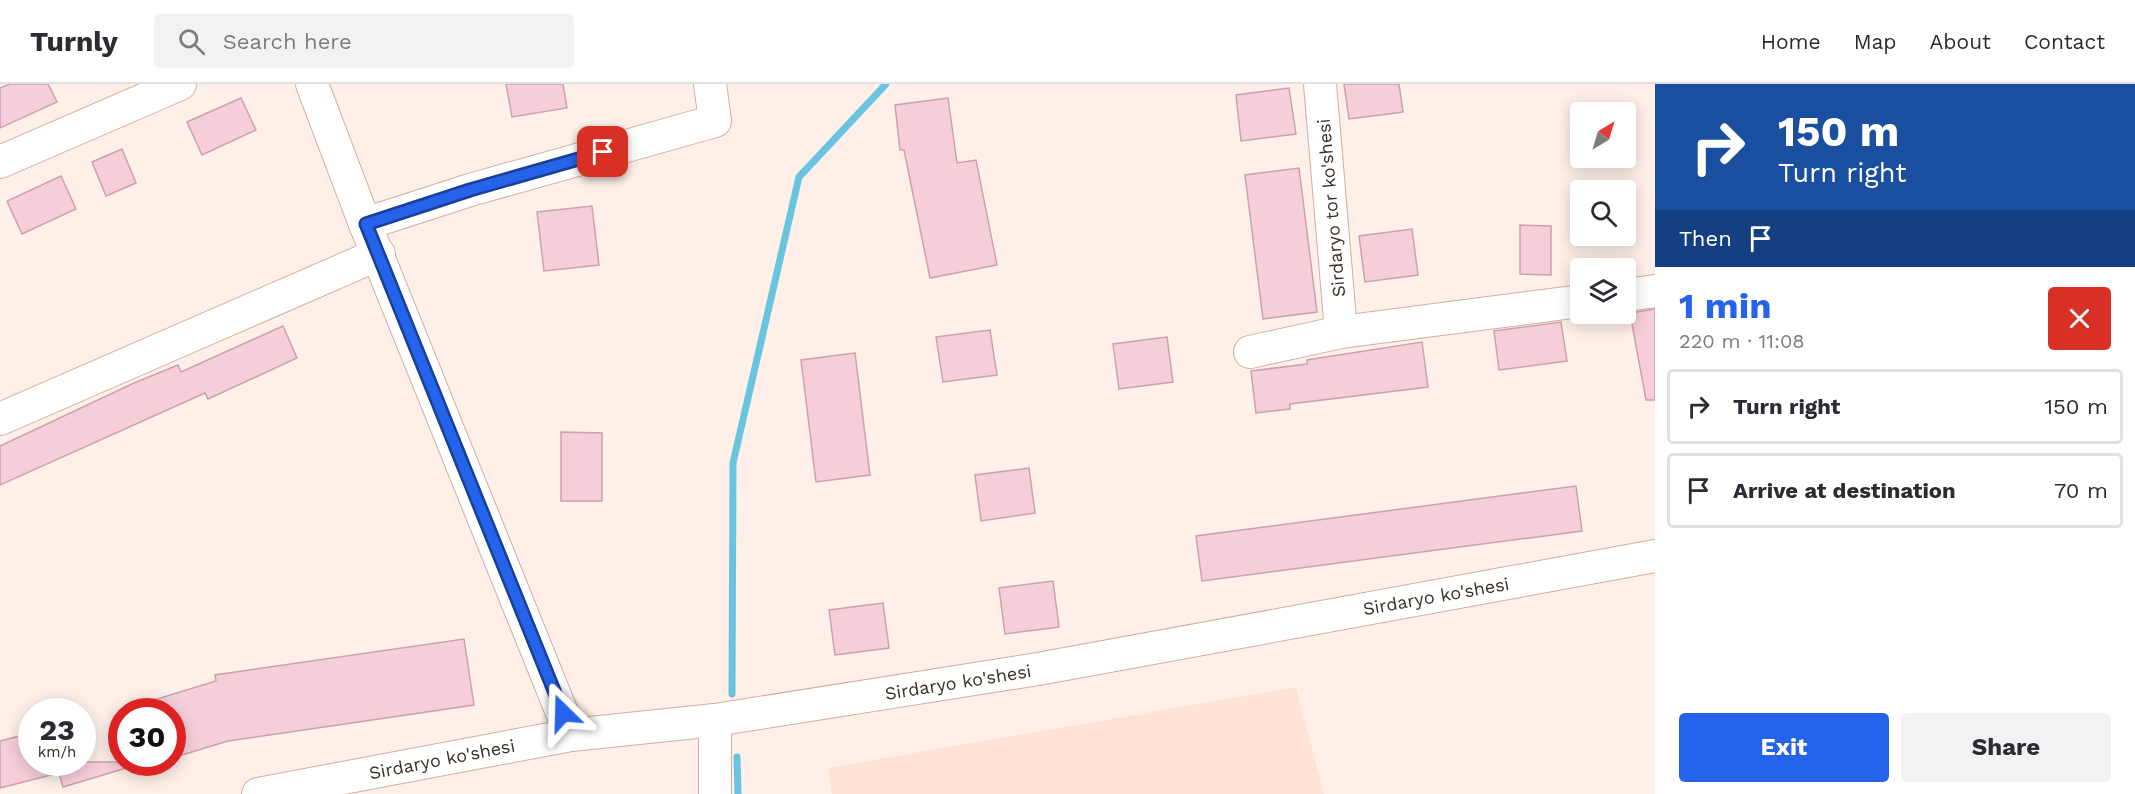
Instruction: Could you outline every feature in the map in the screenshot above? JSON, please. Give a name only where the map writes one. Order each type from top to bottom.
[{"type":"street","points":[[0,162],[180,84]]},
{"type":"street","points":[[312,84],[571,735]]},
{"type":"street","points":[[366,224],[470,190],[715,121],[710,84]]},
{"type":"street","name":"Sirdaryo tor ko'shesi","points":[[1320,84],[1341,332]]},
{"type":"street","points":[[0,419],[379,254]]},
{"type":"street","points":[[1636,294],[1655,291]]},
{"type":"street","points":[[1250,352],[1341,332],[1570,302]]},
{"type":"street","name":"Sirdaryo ko'shesi","points":[[258,794],[571,735],[715,720],[1038,669],[1655,556]]},
{"type":"street","points":[[715,720],[715,794]]},
{"type":"shaded area","points":[[1296,687],[1324,794],[832,794],[828,768]]},
{"type":"building","points":[[10,84],[48,84],[57,102],[0,128],[0,88]]},
{"type":"building","points":[[506,84],[563,84],[567,108],[512,117]]},
{"type":"building","points":[[1344,84],[1399,84],[1403,112],[1349,119]]},
{"type":"building","points":[[1289,88],[1296,134],[1241,141],[1236,95]]},
{"type":"building","points":[[241,98],[256,130],[202,155],[187,122]]},
{"type":"building","points":[[948,98],[957,163],[976,160],[997,265],[930,278],[904,150],[900,150],[895,105]]},
{"type":"building","points":[[122,149],[136,183],[106,196],[92,162]]},
{"type":"building","points":[[1299,168],[1317,312],[1263,319],[1245,175]]},
{"type":"building","points":[[61,176],[76,209],[22,234],[7,201]]},
{"type":"building","points":[[592,206],[599,265],[544,271],[537,212]]},
{"type":"building","points":[[1520,225],[1551,226],[1551,275],[1520,274]]},
{"type":"building","points":[[1412,229],[1418,275],[1365,282],[1359,236]]},
{"type":"building","points":[[1655,309],[1655,400],[1646,400],[1632,324],[1636,324],[1636,312]]},
{"type":"building","points":[[1561,322],[1567,361],[1499,370],[1494,331]]},
{"type":"building","points":[[283,326],[297,358],[208,399],[205,393],[0,485],[0,446],[134,383],[178,365],[181,372]]},
{"type":"building","points":[[990,330],[997,375],[943,382],[936,337]]},
{"type":"building","points":[[1167,337],[1173,382],[1119,389],[1113,344]]},
{"type":"building","points":[[1422,342],[1428,387],[1290,404],[1290,409],[1256,413],[1251,371],[1307,364],[1307,360]]},
{"type":"building","points":[[855,353],[870,475],[816,482],[801,360]]},
{"type":"building","points":[[561,432],[602,433],[602,501],[561,501]]},
{"type":"building","points":[[1029,468],[1035,513],[981,521],[975,475]]},
{"type":"building","points":[[1576,486],[1582,531],[1202,581],[1196,536]]},
{"type":"building","points":[[1053,581],[1059,627],[1005,634],[999,588]]},
{"type":"building","points":[[883,603],[889,648],[835,655],[829,610]]},
{"type":"building","points":[[464,639],[474,705],[228,741],[186,754],[186,698],[160,698],[216,681],[215,675]]},
{"type":"building","points":[[18,736],[18,776],[47,776],[0,788],[0,741]]},
{"type":"building","points":[[96,762],[108,762],[108,774],[63,787],[60,776],[96,776]]},
{"type":"waterway","points":[[732,694],[733,463],[799,177],[886,84]]},
{"type":"waterway","points":[[737,757],[738,794]]},
{"type":"route","points":[[563,713],[366,224],[470,190],[603,152]]}]
